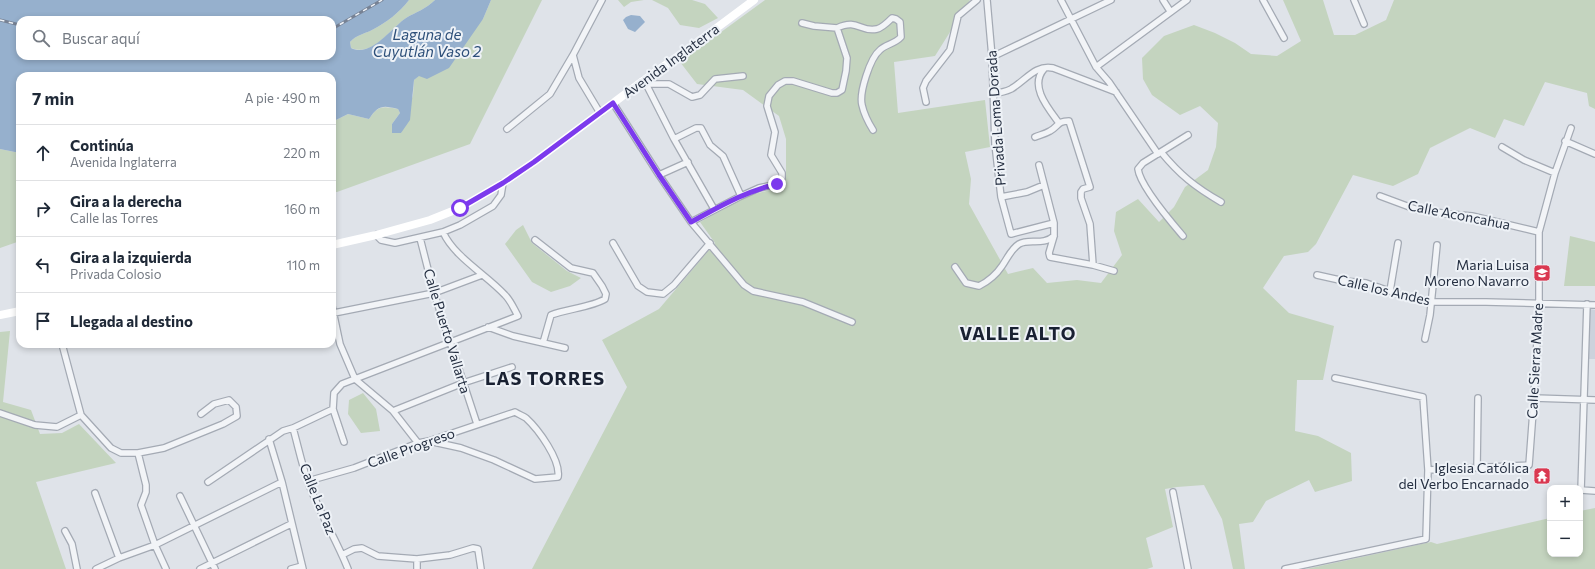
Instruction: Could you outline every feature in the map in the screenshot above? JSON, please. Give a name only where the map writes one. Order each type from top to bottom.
[{"type":"main road","name":"Avenida Inglaterra","points":[[336,243],[376,235],[430,220],[460,208],[503,183],[534,162],[613,103],[645,82],[754,0]]},
{"type":"main road","points":[[0,315],[16,312]]},
{"type":"street","points":[[507,129],[550,94],[573,55],[602,0]]},
{"type":"street","points":[[926,102],[923,88],[926,80],[950,50],[958,16],[976,0]]},
{"type":"street","name":"Privada Loma Dorada","points":[[987,0],[992,57],[992,94],[995,144],[1001,197],[1011,234],[1054,223]]},
{"type":"street","points":[[1061,0],[1096,67],[1160,153],[1176,171],[1189,182],[1221,202]]},
{"type":"street","points":[[992,57],[1070,18],[1111,0]]},
{"type":"street","points":[[1163,0],[1170,12]]},
{"type":"street","points":[[1096,67],[1187,0]]},
{"type":"street","points":[[1263,0],[1284,38]]},
{"type":"street","points":[[1354,0],[1364,24]]},
{"type":"street","points":[[802,23],[814,26],[837,28],[845,24],[852,24],[869,30],[878,29],[892,18],[900,22],[901,37],[897,41],[881,48],[872,58],[865,81],[861,103],[865,118],[873,130]]},
{"type":"street","points":[[691,222],[714,209],[759,188],[777,184],[782,178],[782,173],[771,155],[775,132],[767,106],[769,96],[778,85],[785,80],[794,81],[832,93],[837,93],[842,90],[847,58],[837,28]]},
{"type":"street","points":[[573,55],[579,78],[600,113]]},
{"type":"street","points":[[992,94],[1006,91],[1017,85],[1032,73],[1046,67],[1053,68],[1116,92]]},
{"type":"street","points":[[1046,67],[1041,72],[1038,81],[1040,93],[1047,107],[1059,123]]},
{"type":"street","points":[[645,82],[669,84],[692,97],[700,95],[715,79],[744,76]]},
{"type":"street","points":[[645,82],[674,139],[714,209]]},
{"type":"street","points":[[613,103],[691,222],[710,243],[744,286],[753,292],[803,302],[852,322]]},
{"type":"street","points":[[1035,137],[1052,130],[1063,121],[1070,121],[1090,187],[1083,189],[1080,192],[1090,224],[1093,265]]},
{"type":"street","points":[[674,139],[696,128],[701,128],[710,145],[722,156],[741,196]]},
{"type":"street","name":"Calle Sierra Madre","points":[[1477,468],[1529,465],[1534,398],[1539,232],[1555,173],[1571,128]]},
{"type":"street","points":[[1183,236],[1170,221],[1138,175],[1138,169],[1143,163],[1188,135]]},
{"type":"street","points":[[1565,142],[1595,154]]},
{"type":"street","points":[[1502,147],[1524,160],[1555,173]]},
{"type":"street","points":[[659,175],[688,162]]},
{"type":"street","points":[[1039,165],[1054,223],[1054,236],[1049,253],[1050,257],[1093,265],[1114,271]]},
{"type":"street","points":[[376,235],[382,240],[395,243],[443,232],[460,225],[493,206],[501,195],[503,183]]},
{"type":"street","points":[[1001,197],[1027,192],[1044,185]]},
{"type":"street","name":"Calle Aconcahua","points":[[1380,196],[1415,208],[1449,214],[1472,216],[1539,232]]},
{"type":"street","points":[[344,442],[333,409],[334,393],[342,384],[449,344],[518,316],[506,296],[450,244],[443,232]]},
{"type":"street","points":[[955,267],[966,283],[979,286],[994,277],[1018,244],[1024,242],[1038,243],[1054,236]]},
{"type":"street","name":"Calle Puerto Vallarta","points":[[420,238],[449,344],[477,424]]},
{"type":"street","points":[[535,240],[557,259],[571,268],[593,273],[606,294],[606,299],[600,302],[568,309],[551,315],[543,343]]},
{"type":"street","points":[[613,243],[638,286],[647,292],[663,294],[674,285],[710,243]]},
{"type":"street","points":[[1390,291],[1398,243]]},
{"type":"street","points":[[1425,339],[1431,302],[1436,245]]},
{"type":"street","points":[[336,313],[434,293],[482,275]]},
{"type":"street","name":"Calle los Andes","points":[[1317,276],[1366,284],[1408,297],[1431,302],[1595,305]]},
{"type":"street","points":[[1587,304],[1581,490],[1595,491]]},
{"type":"street","points":[[336,323],[340,344],[356,379],[393,411],[418,443]]},
{"type":"street","points":[[488,327],[513,336],[565,348]]},
{"type":"street","points":[[63,348],[81,415],[111,448],[121,453],[138,453],[164,448],[223,424],[237,416],[236,407],[229,400],[214,404],[201,414]]},
{"type":"street","points":[[393,411],[463,383],[512,366]]},
{"type":"street","points":[[1285,569],[1426,539],[1428,470],[1423,397],[1335,378]]},
{"type":"street","points":[[1428,470],[1477,468],[1478,398]]},
{"type":"street","points":[[1534,398],[1595,400]]},
{"type":"street","points":[[208,482],[269,439],[283,431],[293,428],[333,409]]},
{"type":"street","name":"Calle Progreso","points":[[308,481],[354,468],[418,443],[429,441],[515,412],[525,418],[552,452],[557,463],[558,477],[535,479],[494,460],[461,448],[429,441]]},
{"type":"street","points":[[0,414],[35,425],[57,426],[81,415]]},
{"type":"street","name":"Calle La Paz","points":[[293,428],[308,481],[348,569]]},
{"type":"street","points":[[269,439],[282,482],[302,568],[291,569]]},
{"type":"street","points":[[138,453],[146,484],[146,492],[140,505],[166,569]]},
{"type":"street","points":[[96,569],[119,558],[155,545],[282,482]]},
{"type":"street","points":[[1173,492],[1188,569]]},
{"type":"street","points":[[95,493],[119,558]]},
{"type":"street","points":[[180,496],[213,566]]},
{"type":"street","points":[[200,569],[213,566],[291,524]]},
{"type":"street","points":[[65,531],[72,544],[77,569]]},
{"type":"street","points":[[342,555],[354,549],[362,548],[378,556],[417,559],[450,555],[473,548],[478,549],[482,569]]},
{"type":"street","points":[[417,559],[417,569]]},
{"type":"shaded area","points":[[1590,309],[1595,310],[1595,359],[1588,359]]},
{"type":"green space","points":[[409,0],[435,0],[425,8],[406,18],[381,40],[367,49],[359,50],[351,48],[350,42],[352,40],[388,20]]},
{"type":"green space","points":[[491,0],[542,0],[470,144],[336,192],[336,120],[348,114],[369,119],[378,109],[385,107],[398,109],[400,113],[392,124],[392,133],[401,133],[413,95],[414,80],[483,19]]},
{"type":"green space","points":[[618,0],[644,0],[631,2],[624,7]]},
{"type":"green space","points":[[652,0],[692,0],[705,4],[718,18],[699,28],[680,25],[668,8]]},
{"type":"green space","points":[[765,0],[970,0],[935,56],[894,62],[898,113],[985,100],[990,147],[965,152],[971,179],[969,204],[1008,274],[1033,268],[1047,283],[1077,280],[1101,283],[1122,255],[1114,231],[1116,212],[1138,199],[1159,222],[1174,207],[1185,187],[1208,170],[1216,147],[1218,123],[1200,106],[1180,115],[1152,95],[1143,79],[1142,58],[1164,36],[1194,25],[1235,43],[1251,54],[1277,56],[1301,41],[1283,0],[1323,0],[1334,35],[1355,35],[1386,20],[1394,0],[1595,0],[1595,109],[1589,106],[1587,93],[1545,82],[1524,126],[1504,119],[1495,138],[1470,128],[1430,148],[1418,174],[1393,186],[1353,175],[1316,244],[1308,252],[1284,256],[1263,288],[1289,313],[1334,326],[1323,380],[1297,380],[1295,431],[1318,436],[1351,453],[1352,481],[1315,492],[1309,480],[1266,501],[1253,522],[1239,524],[1245,569],[1233,569],[1222,519],[1204,485],[1165,489],[1173,527],[1146,538],[1153,567],[1147,569],[532,569],[627,387],[602,340],[659,309],[715,243],[700,222],[748,196],[777,188],[786,178],[786,139],[779,116],[743,90],[697,84],[680,62]]},
{"type":"green space","points":[[0,149],[16,152],[16,242],[0,248]]},
{"type":"green space","points":[[523,225],[532,243],[567,271],[581,278],[570,286],[551,292],[532,282],[505,244],[516,230]]},
{"type":"green space","points":[[1570,236],[1595,242],[1595,286],[1564,286]]},
{"type":"green space","points":[[10,331],[3,402],[31,410],[40,434],[62,433],[79,424],[116,463],[36,482],[66,569],[0,569],[0,332]]},
{"type":"green space","points":[[363,393],[376,409],[380,431],[361,433],[348,414],[349,400]]},
{"type":"green space","points":[[1595,508],[1595,569],[1306,569],[1431,542],[1437,544],[1547,519],[1547,557],[1583,557],[1583,510]]},
{"type":"water","name":"Laguna de Cuyutlán Vaso 2","points":[[0,0],[409,0],[388,20],[352,40],[350,42],[351,48],[358,50],[373,46],[406,18],[425,8],[435,0],[491,0],[483,19],[449,68],[427,79],[419,76],[414,80],[410,120],[401,133],[392,133],[392,124],[400,113],[398,109],[388,107],[381,107],[375,111],[369,119],[348,114],[336,120],[336,72],[16,72],[16,152],[0,149]]},
{"type":"water","points":[[631,15],[640,16],[645,22],[635,32],[628,29],[623,20]]},
{"type":"railway","points":[[336,27],[382,0]]},
{"type":"railway","points":[[0,20],[16,24]]},
{"type":"place","name":"Maria Luisa Moreno Navarro","points":[[1542,273]]},
{"type":"place","name":"Iglesia Católica del Verbo Encarnado","points":[[1542,476]]},
{"type":"district","name":"VALLE ALTO","points":[[1018,334]]},
{"type":"district","name":"LAS TORRES","points":[[545,379]]},
{"type":"route","points":[[460,208],[503,183],[534,162],[613,103],[691,222],[714,209],[759,188],[777,184]]}]
